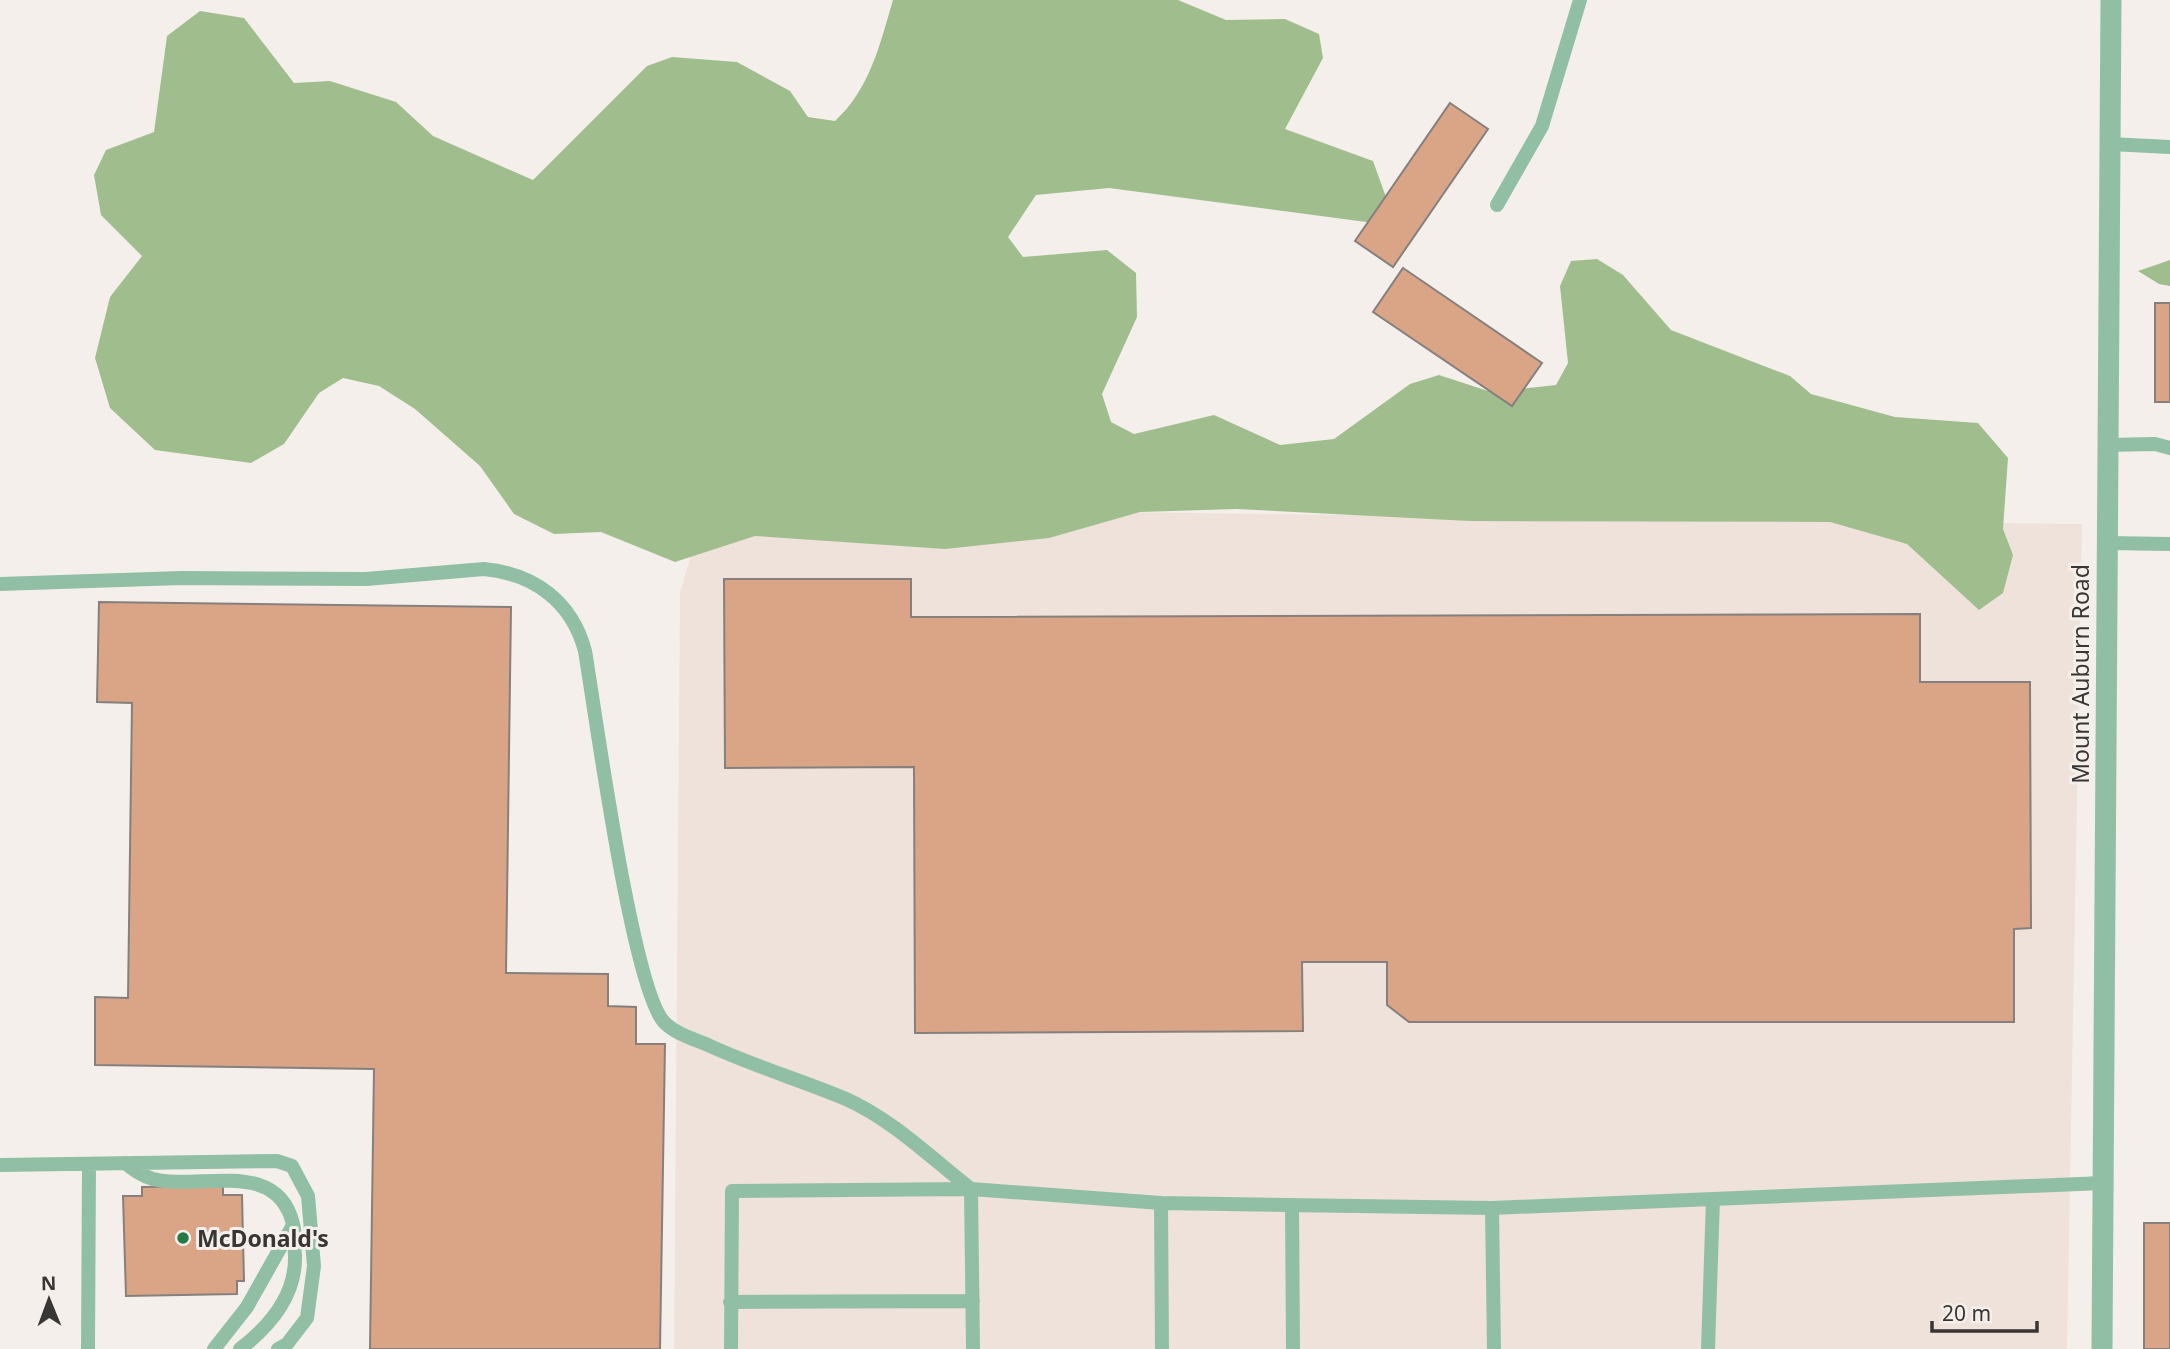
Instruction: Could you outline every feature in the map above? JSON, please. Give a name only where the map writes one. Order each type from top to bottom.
[{"type":"street","name":"Mount Auburn Road","points":[[2102,1349],[2111,0]]},
{"type":"lane","points":[[1497,205],[1542,126],[1580,0]]},
{"type":"lane","points":[[2110,144],[2170,147]]},
{"type":"lane","points":[[2106,445],[2155,444],[2170,449]]},
{"type":"lane","points":[[2106,543],[2170,544]]},
{"type":"lane","points":[[0,584],[181,578],[366,579],[484,569],[503,571],[522,578],[552,596],[569,612],[579,628],[585,651],[622,869],[641,961],[658,1014],[667,1026],[695,1040],[745,1062],[846,1099],[878,1116],[971,1189]]},
{"type":"lane","points":[[0,1165],[277,1161],[292,1166],[308,1196],[314,1266],[307,1318],[287,1344],[278,1349]]},
{"type":"lane","points":[[125,1163],[141,1175],[156,1180],[261,1184],[277,1193],[293,1223],[295,1270],[286,1301],[260,1334],[240,1349]]},
{"type":"lane","points":[[88,1349],[89,1164]]},
{"type":"lane","points":[[732,1349],[732,1191],[971,1189],[1161,1203],[1492,1208],[2103,1183]]},
{"type":"lane","points":[[971,1189],[973,1349]]},
{"type":"lane","points":[[1708,1349],[1713,1199]]},
{"type":"lane","points":[[1161,1203],[1162,1349]]},
{"type":"lane","points":[[1292,1205],[1293,1349]]},
{"type":"lane","points":[[1492,1208],[1494,1349]]},
{"type":"lane","points":[[214,1349],[247,1307],[293,1223]]},
{"type":"lane","points":[[730,1302],[973,1301]]},
{"type":"shaded area","points":[[706,507],[2082,524],[2067,1349],[674,1349],[680,592]]},
{"type":"green space","points":[[893,0],[1178,0],[1226,20],[1285,19],[1319,34],[1323,58],[1285,129],[1373,161],[1387,200],[1381,224],[1109,188],[1036,195],[1008,237],[1023,257],[1107,250],[1136,273],[1137,317],[1102,394],[1111,422],[1134,434],[1214,415],[1280,445],[1334,439],[1410,384],[1439,375],[1491,392],[1556,385],[1568,363],[1560,286],[1571,261],[1597,259],[1623,275],[1671,330],[1790,376],[1811,394],[1895,417],[1978,423],[2008,458],[2003,529],[2013,555],[2003,593],[1979,610],[1907,544],[1830,522],[1469,521],[1236,509],[1140,512],[1049,538],[945,549],[755,536],[675,562],[601,532],[554,534],[514,514],[480,466],[415,409],[379,386],[343,378],[319,393],[284,444],[251,463],[155,450],[110,408],[95,358],[110,297],[142,256],[101,215],[94,175],[106,150],[154,132],[167,36],[200,11],[244,18],[294,83],[330,81],[396,102],[433,136],[533,180],[647,66],[672,57],[737,62],[790,91],[808,117],[835,121],[857,95],[865,80]]},
{"type":"green space","points":[[2170,260],[2170,286],[2159,284],[2138,271]]},
{"type":"building","points":[[1450,103],[1488,129],[1393,267],[1355,241]]},
{"type":"building","points":[[1403,268],[1542,363],[1512,406],[1373,312]]},
{"type":"building","points":[[2155,303],[2170,303],[2170,402],[2155,402]]},
{"type":"building","points":[[724,579],[911,579],[911,617],[1920,614],[1920,682],[2030,682],[2031,928],[2014,929],[2014,1022],[1409,1022],[1387,1005],[1387,962],[1302,962],[1303,1031],[915,1033],[914,767],[725,768]]},
{"type":"building","points":[[99,602],[511,607],[506,973],[608,974],[608,1006],[636,1007],[636,1044],[665,1044],[660,1349],[370,1349],[374,1069],[95,1065],[95,997],[128,998],[132,703],[97,702]]},
{"type":"building","name":"McDonald's","points":[[223,1186],[223,1195],[242,1195],[244,1281],[237,1281],[237,1294],[126,1296],[123,1196],[142,1196],[142,1187]]},
{"type":"building","points":[[2144,1223],[2170,1223],[2170,1349],[2144,1349]]},
{"type":"place","name":"McDonald's","points":[[183,1238]]}]
